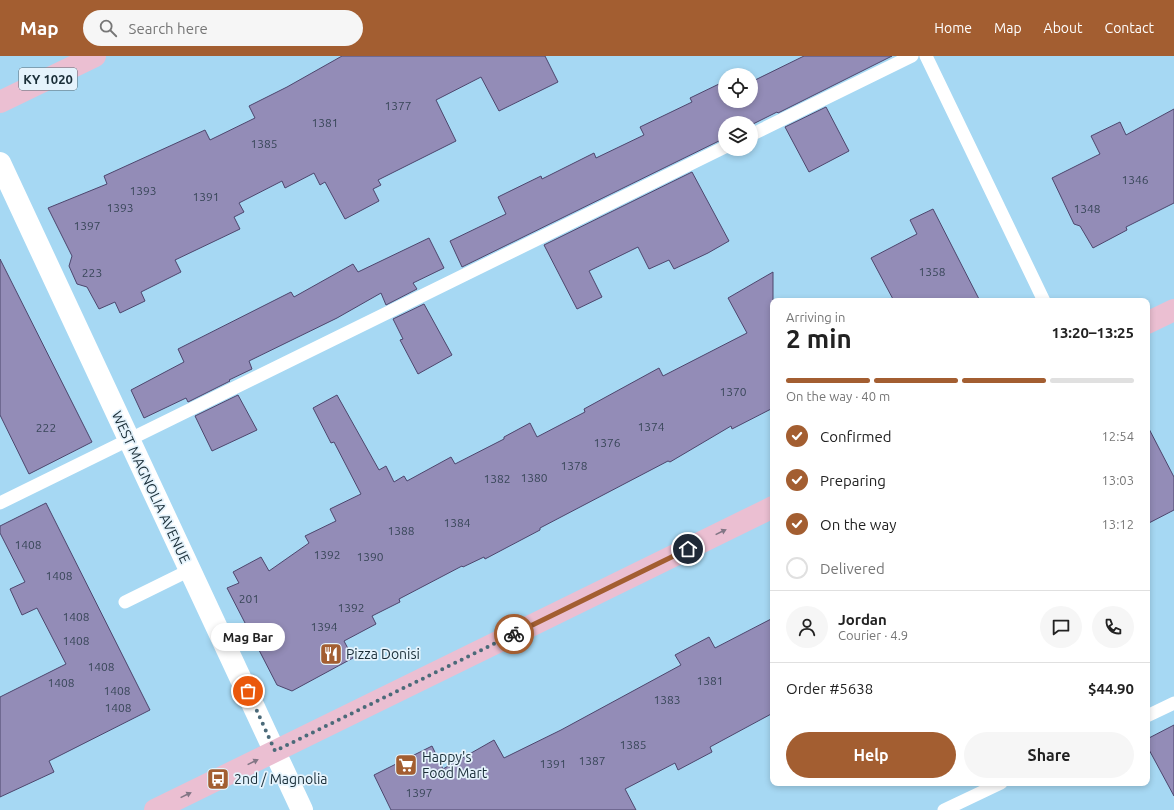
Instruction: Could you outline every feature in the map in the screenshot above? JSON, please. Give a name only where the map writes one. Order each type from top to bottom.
[{"type":"main road","name":"KY 1020","points":[[0,102],[95,56]]},
{"type":"main road","points":[[1150,322],[1174,310]]},
{"type":"main road","points":[[155,810],[770,508]]},
{"type":"street","name":"WEST MAGNOLIA AVENUE","points":[[0,163],[302,810]]},
{"type":"lane","points":[[758,132],[912,56]]},
{"type":"lane","points":[[926,56],[1043,298]]},
{"type":"lane","points":[[0,503],[718,151]]},
{"type":"lane","points":[[125,602],[190,570]]},
{"type":"lane","points":[[1150,715],[1174,703]]},
{"type":"lane","points":[[944,810],[995,786]]},
{"type":"building","points":[[342,56],[545,56],[558,82],[499,111],[481,77],[436,100],[456,141],[378,180],[381,185],[373,189],[379,201],[345,219],[325,182],[320,185],[314,173],[285,188],[282,181],[239,203],[244,212],[234,217],[240,229],[175,260],[181,272],[141,292],[145,301],[120,313],[115,302],[99,309],[87,287],[77,284],[69,266],[72,256],[48,208],[107,184],[104,176],[205,130],[210,140],[255,118],[249,106],[287,87]]},
{"type":"building","points":[[804,56],[892,56],[758,122],[758,116],[718,116],[718,141],[462,267],[450,241],[506,214],[498,197],[541,176],[542,179],[594,153],[596,158],[644,135],[640,127],[692,102],[690,98],[718,84],[718,108],[758,108],[758,79]]},
{"type":"building","points":[[826,107],[849,151],[809,172],[785,127]]},
{"type":"building","points":[[1174,109],[1174,203],[1126,227],[1127,230],[1093,248],[1080,226],[1074,224],[1052,178],[1100,154],[1091,136],[1120,122],[1126,135]]},
{"type":"building","points":[[692,172],[729,241],[674,269],[669,260],[649,269],[638,247],[589,271],[602,297],[577,309],[544,245]]},
{"type":"building","points":[[933,209],[978,298],[892,298],[871,258],[917,234],[910,220]]},
{"type":"building","points":[[429,238],[444,268],[413,283],[417,289],[386,305],[381,293],[337,318],[249,361],[252,369],[229,380],[230,381],[188,402],[186,398],[144,418],[131,390],[184,362],[178,349],[291,292],[294,297],[353,264],[358,272]]},
{"type":"building","points":[[0,259],[92,442],[29,474],[0,415]]},
{"type":"building","points":[[773,272],[773,298],[770,298],[770,410],[732,429],[731,426],[670,462],[668,461],[540,528],[540,530],[485,559],[484,557],[463,567],[462,566],[399,599],[400,602],[372,616],[376,624],[344,641],[353,658],[292,691],[277,685],[227,588],[239,583],[233,572],[261,557],[269,571],[309,543],[305,536],[336,521],[330,509],[361,494],[334,442],[331,443],[313,408],[337,395],[379,470],[386,466],[394,482],[404,476],[407,481],[451,457],[455,464],[504,439],[504,437],[530,423],[537,437],[585,412],[584,409],[659,368],[663,376],[747,333],[728,298]]},
{"type":"building","points":[[424,304],[452,355],[418,374],[400,340],[403,339],[393,319]]},
{"type":"building","points":[[238,395],[257,430],[212,451],[195,416]]},
{"type":"building","points":[[1150,431],[1174,477],[1174,510],[1150,522]]},
{"type":"building","points":[[46,503],[150,710],[49,761],[54,772],[0,797],[0,697],[66,664],[37,608],[22,615],[10,589],[25,582],[0,533],[0,526]]},
{"type":"building","points":[[770,620],[770,715],[710,747],[712,752],[678,770],[675,763],[625,789],[636,810],[391,810],[374,775],[432,746],[443,769],[494,740],[504,758],[561,730],[681,665],[675,655],[709,637],[715,648]]},
{"type":"building","points":[[1174,725],[1174,796],[1150,752],[1150,737]]},
{"type":"way so far","points":[[248,691],[275,751],[514,634]]},
{"type":"place","name":"Pizza Donisi","points":[[331,654]]},
{"type":"place","name":"Mag Bar","points":[[248,691]]},
{"type":"place","name":"Happy's Food Mart","points":[[406,765]]},
{"type":"place","name":"2nd / Magnolia","points":[[218,779]]},
{"type":"route","points":[[514,634],[688,549]]}]
